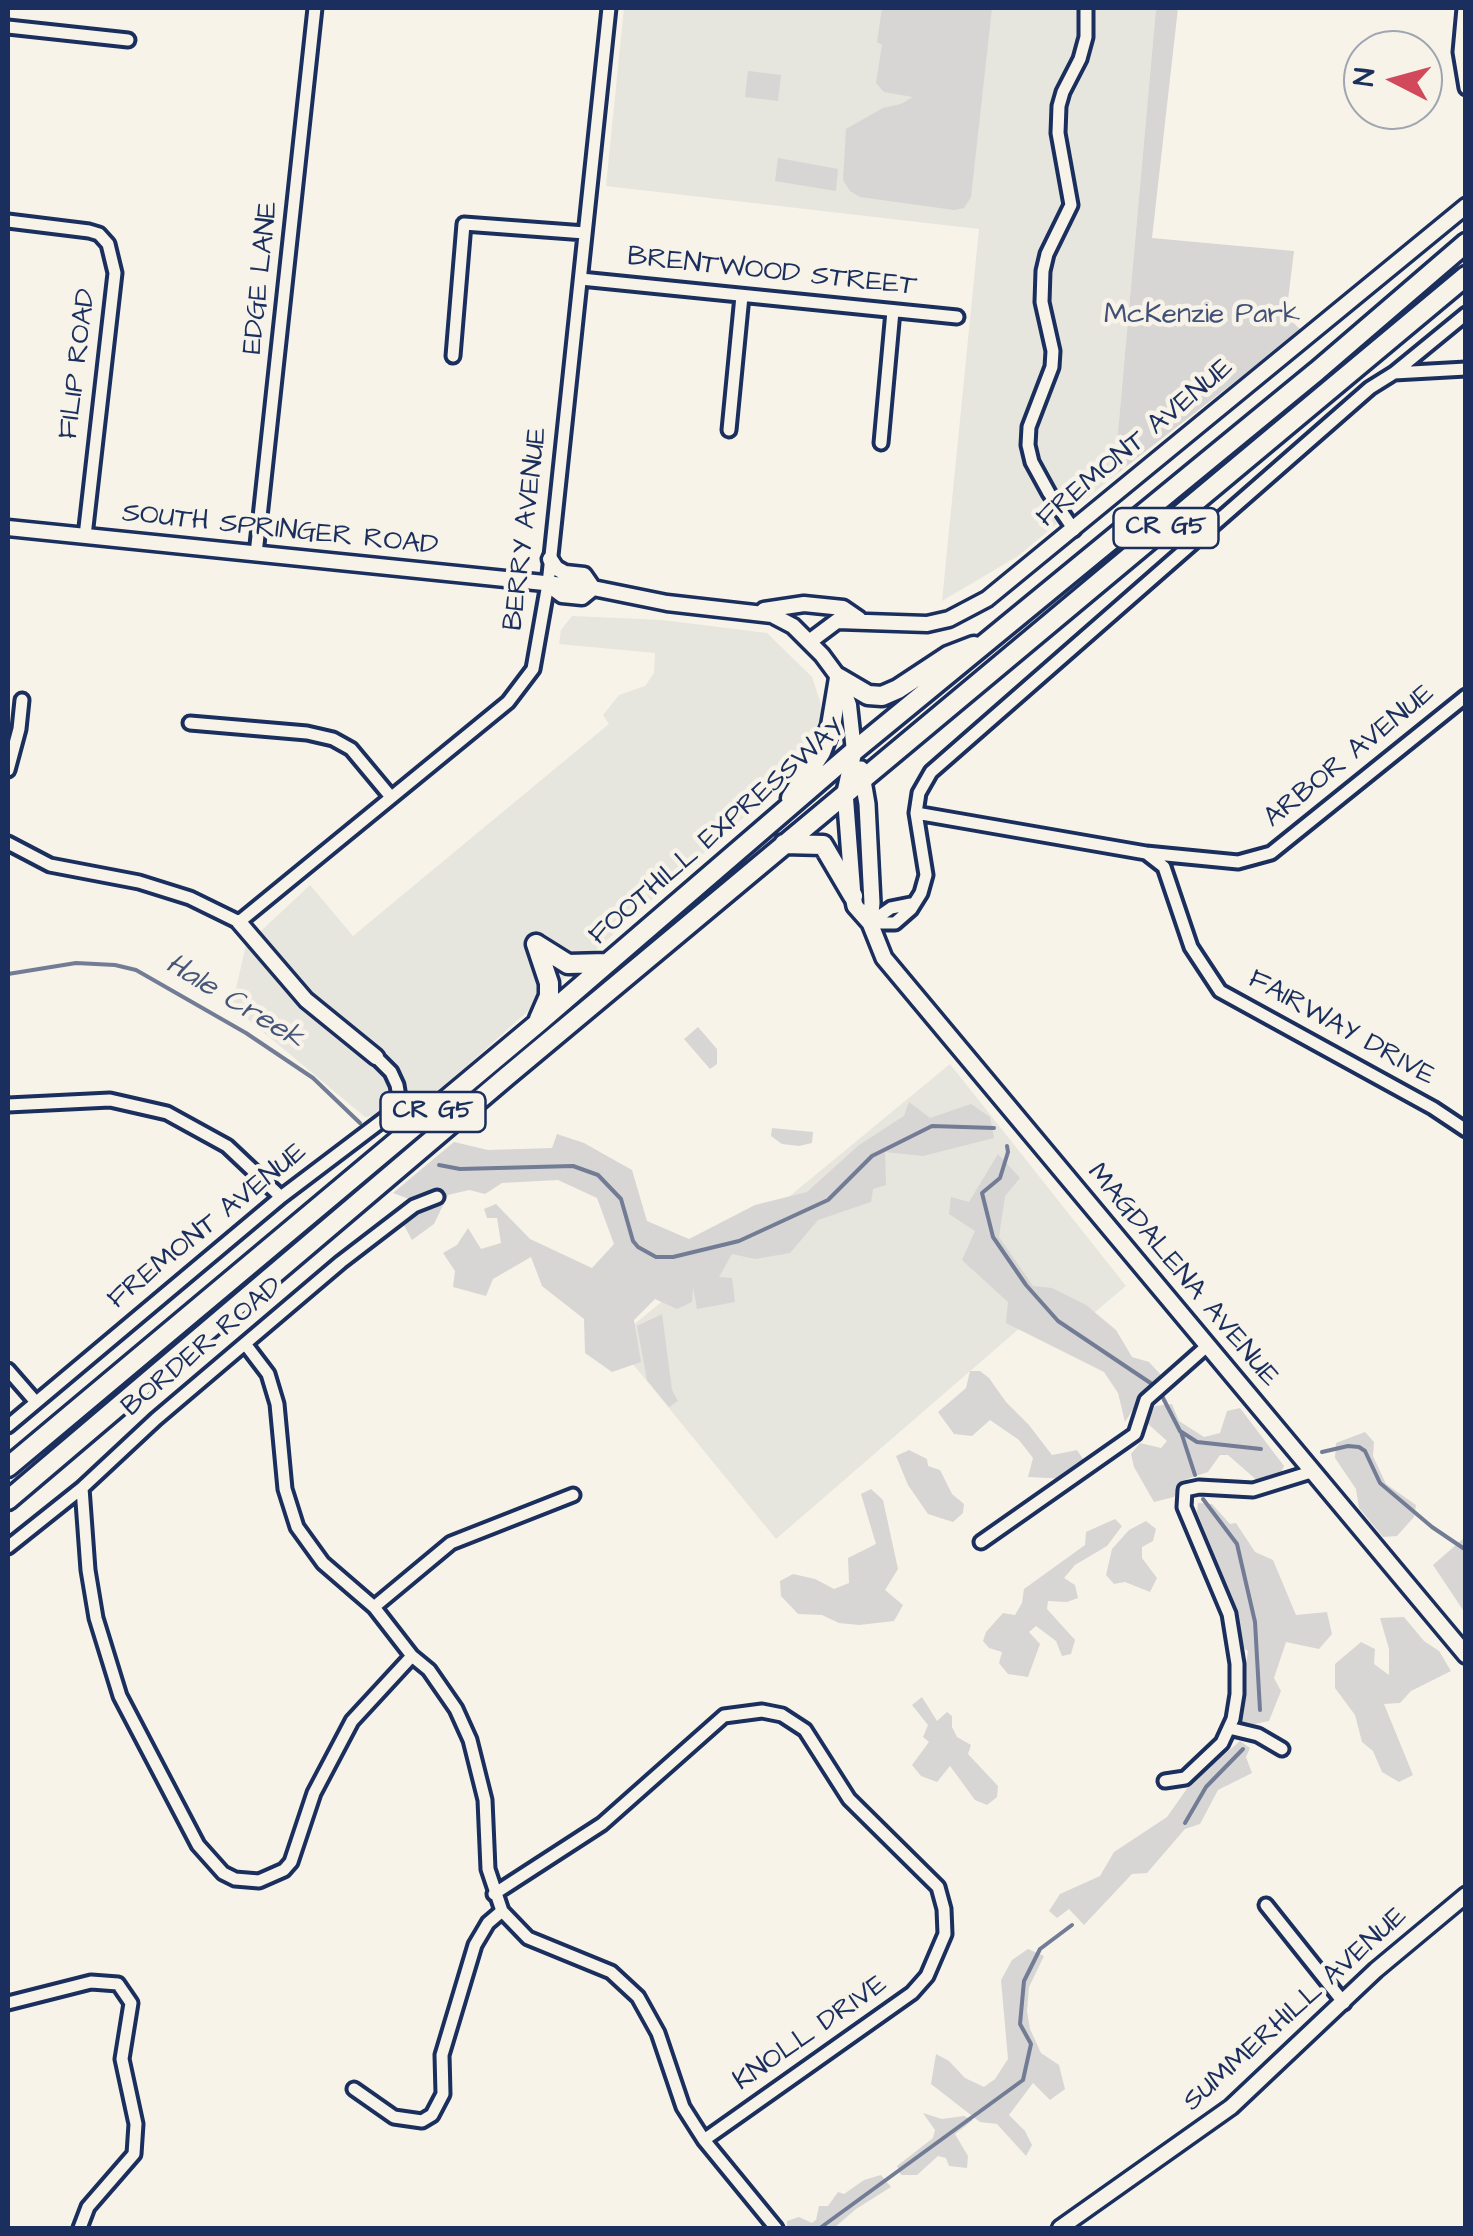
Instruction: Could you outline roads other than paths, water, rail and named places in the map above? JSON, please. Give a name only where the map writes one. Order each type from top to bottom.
[{"type":"highway","name":"FOOTHILL EXPRESSWAY","points":[[8,1467],[538,1023],[781,812],[1317,371],[1466,243]]},
{"type":"highway","name":"FOOTHILL EXPRESSWAY","points":[[8,1500],[845,792],[1466,276]]},
{"type":"highway","points":[[781,812],[821,752],[831,726],[839,678],[868,694],[882,696],[948,656],[988,640]]},
{"type":"highway","points":[[784,844],[823,845],[853,896]]},
{"type":"highway","points":[[538,1023],[550,983],[536,944],[568,964],[607,964]]},
{"type":"main road","name":"MAGDALENA AVENUE","points":[[854,751],[864,777],[870,923],[878,949],[1466,1656]]},
{"type":"main road","name":"MAGDALENA AVENUE","points":[[854,751],[845,792],[853,896],[855,906],[870,923]]},
{"type":"street","name":"EDGE LANE","points":[[256,554],[315,8]]},
{"type":"street","name":"BERRY AVENUE","points":[[240,922],[508,702],[533,669],[548,584],[609,8]]},
{"type":"street","points":[[1074,530],[1032,462],[1028,445],[1029,427],[1052,367],[1042,302],[1043,271],[1054,236],[1071,204],[1058,133],[1059,106],[1080,60],[1086,37],[1086,8]]},
{"type":"street","points":[[1464,8],[1460,52],[1466,88]]},
{"type":"street","points":[[8,27],[128,40]]},
{"type":"street","name":"FREMONT AVENUE","points":[[810,642],[838,620],[927,624],[948,619],[987,599],[1466,206]]},
{"type":"street","name":"FILIP ROAD","points":[[8,220],[89,231],[99,234],[108,244],[115,273],[85,536]]},
{"type":"street","points":[[452,356],[464,224],[585,234]]},
{"type":"street","name":"BRENTWOOD STREET","points":[[580,279],[958,317]]},
{"type":"street","points":[[729,430],[742,296]]},
{"type":"street","points":[[882,443],[893,311]]},
{"type":"street","points":[[870,923],[891,908],[912,904],[921,893],[926,875],[916,813],[919,793],[931,772],[1370,388],[1394,374],[1466,314]]},
{"type":"street","points":[[1394,374],[1466,369]]},
{"type":"street","name":"SOUTH SPRINGER ROAD","points":[[8,528],[593,588],[667,603],[756,611],[783,620],[810,642],[839,678],[849,705],[854,751]]},
{"type":"street","points":[[550,559],[564,573],[584,575],[593,588]]},
{"type":"street","points":[[756,611],[804,604],[843,608],[859,620]]},
{"type":"street","name":"ARBOR AVENUE","points":[[1146,853],[1238,862],[1271,853],[1466,696]]},
{"type":"street","points":[[8,770],[22,700]]},
{"type":"street","points":[[190,723],[307,733],[333,739],[351,749],[391,797]]},
{"type":"street","points":[[916,813],[1146,853]]},
{"type":"street","points":[[8,843],[50,865],[138,882],[190,898],[240,922],[306,1000],[376,1056]]},
{"type":"street","name":"FAIRWAY DRIVE","points":[[1146,853],[1164,868],[1192,947],[1220,992],[1433,1108],[1466,1130]]},
{"type":"street","name":"FREMONT AVENUE","points":[[8,1426],[281,1197],[396,1107],[397,1085],[376,1056]]},
{"type":"street","points":[[8,1104],[110,1100],[167,1113],[226,1146],[281,1197]]},
{"type":"street","name":"BORDER ROAD","points":[[8,1547],[82,1488],[341,1262],[414,1206],[436,1197]]},
{"type":"street","points":[[246,1345],[268,1374],[276,1404],[285,1488],[297,1526],[323,1563],[374,1607],[412,1656],[429,1670],[456,1709],[478,1761],[486,1800],[486,1854],[494,1894],[502,1911],[528,1938],[611,1972],[638,1997],[658,2033],[683,2108],[704,2140],[776,2228]]},
{"type":"street","points":[[981,1542],[1135,1434],[1146,1400],[1207,1346]]},
{"type":"street","points":[[8,1370],[35,1401]]},
{"type":"street","points":[[1165,1781],[1184,1778],[1222,1742],[1237,1694],[1237,1664],[1228,1614],[1184,1507],[1185,1490],[1200,1486],[1254,1490],[1311,1472]]},
{"type":"street","points":[[82,1488],[96,1618],[116,1683],[198,1844],[222,1873],[235,1879],[259,1881],[292,1862],[314,1792],[352,1721],[412,1656]]},
{"type":"street","points":[[374,1607],[451,1544],[572,1495]]},
{"type":"street","name":"KNOLL DRIVE","points":[[494,1894],[602,1824],[724,1716],[748,1710],[782,1715],[805,1730],[849,1798],[938,1887],[945,1934],[937,1959],[912,1994],[704,2140]]},
{"type":"street","points":[[1228,1728],[1258,1735],[1282,1749]]},
{"type":"street","name":"SUMMERHILL AVENUE","points":[[1060,2228],[1231,2107],[1376,1970],[1466,1895]]},
{"type":"street","points":[[1266,1905],[1344,2003]]},
{"type":"street","points":[[354,2090],[394,2117],[422,2121],[432,2115],[443,2094],[442,2054],[475,1945],[488,1922],[502,1911]]},
{"type":"street","points":[[8,2003],[90,1982],[118,1984],[132,2004],[122,2059],[136,2124],[134,2154],[88,2207],[80,2228]]},
{"type":"waterway","name":"Hale Creek","points":[[8,974],[76,963],[136,970],[246,1033],[313,1078],[360,1123]]},
{"type":"waterway","name":"Hale Creek","points":[[439,1165],[460,1169],[573,1166],[598,1175],[621,1199],[638,1247],[656,1257],[673,1257],[739,1241],[828,1200],[872,1156],[932,1126],[994,1128]]},
{"type":"waterway","name":"Hale Creek","points":[[1007,1146],[1000,1178],[982,1193],[993,1237],[1026,1285],[1058,1321],[1152,1384]]},
{"type":"waterway","name":"Hale Creek","points":[[1162,1396],[1180,1431],[1197,1442],[1261,1449]]},
{"type":"waterway","points":[[1181,1432],[1195,1475]]},
{"type":"waterway","points":[[1322,1452],[1348,1446],[1365,1451],[1380,1483],[1466,1550]]},
{"type":"waterway","points":[[1203,1499],[1237,1544],[1255,1622],[1260,1710]]},
{"type":"waterway","points":[[1185,1823],[1206,1787],[1243,1749]]},
{"type":"waterway","points":[[820,2228],[1023,2080],[1031,2044],[1020,2024],[1024,1981],[1040,1949],[1072,1925]]},
{"type":"park label","name":"McKenzie Park","points":[[1202,316]]}]
